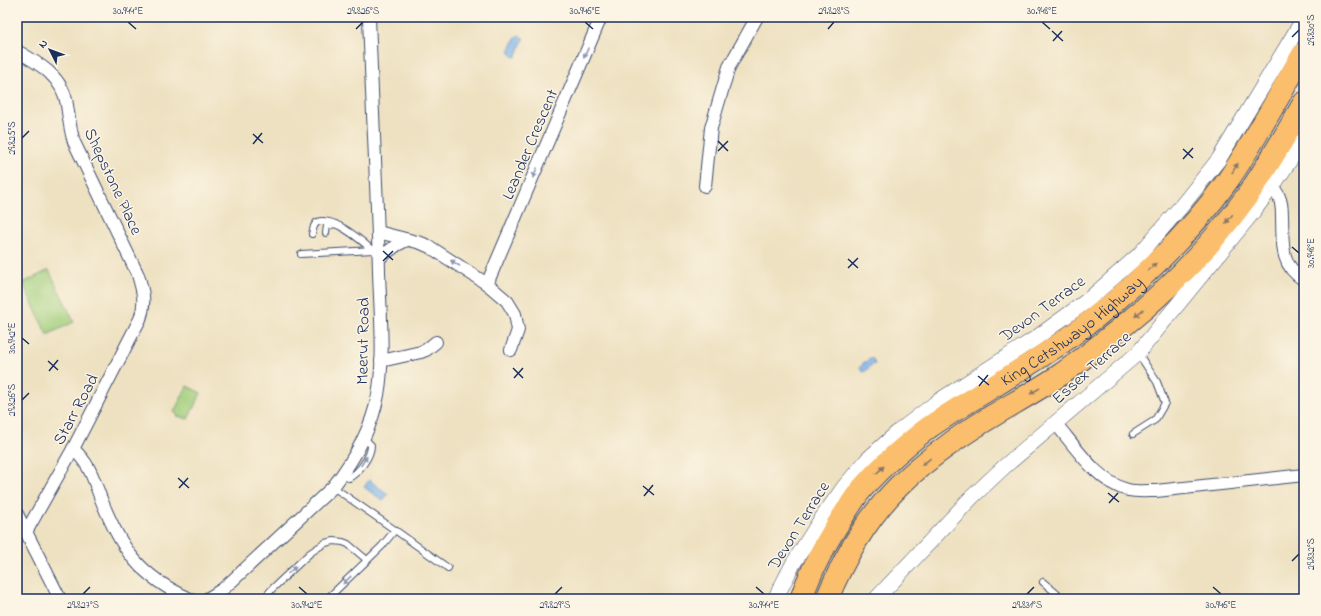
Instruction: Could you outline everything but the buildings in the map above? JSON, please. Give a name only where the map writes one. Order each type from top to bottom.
[{"type":"highway","name":"King Cetshwayo Highway","points":[[801,599],[811,571],[824,546],[860,492],[882,468],[928,428],[1075,333],[1138,281],[1194,222],[1228,179],[1256,136],[1304,53]]},
{"type":"highway","name":"King Cetshwayo Highway","points":[[827,599],[847,557],[862,531],[897,488],[947,445],[1060,375],[1122,327],[1179,276],[1215,236],[1247,196],[1304,103]]},
{"type":"highway","points":[[791,599],[806,564],[818,543],[846,505],[860,492]]},
{"type":"street","name":"Meerut Road","points":[[207,599],[223,589],[333,487],[342,476],[363,437],[378,396],[381,361],[376,253],[378,232],[369,17]]},
{"type":"street","name":"Leander Crescent","points":[[487,284],[601,17]]},
{"type":"street","points":[[705,186],[711,128],[729,67],[756,17]]},
{"type":"street","name":"Devon Terrace","points":[[775,599],[793,564],[820,520],[844,487],[868,459],[898,432],[937,402],[1036,338],[1088,300],[1140,254],[1184,203],[1219,159],[1304,18]]},
{"type":"street","name":"Shepstone Place","points":[[17,52],[48,70],[62,88],[67,104],[74,142],[135,268],[144,297]]},
{"type":"street","name":"Essex Terrace","points":[[876,599],[972,497],[1005,466],[1138,353],[1250,217],[1304,139]]},
{"type":"street","points":[[1272,187],[1280,197],[1282,206],[1284,255],[1289,267],[1295,275],[1304,280]]},
{"type":"street","points":[[378,232],[421,243],[430,247],[487,284],[508,301],[515,314],[518,330],[511,350]]},
{"type":"street","points":[[376,253],[407,240]]},
{"type":"street","name":"Starr Road","points":[[26,532],[73,449],[140,319],[144,307],[144,297]]},
{"type":"street","points":[[381,361],[421,352],[436,342]]},
{"type":"street","points":[[1056,424],[1096,471],[1110,482],[1128,490],[1156,491],[1304,475]]},
{"type":"street","points":[[73,449],[87,463],[117,536],[130,556],[160,584],[190,599]]},
{"type":"street","points":[[17,514],[60,599]]},
{"type":"lane","points":[[312,234],[314,226],[318,221],[328,221],[335,224],[376,253]]},
{"type":"lane","points":[[326,233],[328,226],[335,224]]},
{"type":"lane","points":[[301,254],[376,253]]},
{"type":"lane","points":[[1133,434],[1155,420],[1165,403],[1157,382],[1138,353]]},
{"type":"lane","points":[[333,487],[448,568]]},
{"type":"lane","points":[[327,599],[382,546],[395,530]]},
{"type":"lane","points":[[269,599],[267,596],[272,589],[310,553],[325,543],[334,541],[348,544],[367,560]]},
{"type":"lane","points":[[1042,582],[1063,599]]},
{"type":"green space","points":[[49,270],[74,322],[47,335],[23,283]]},
{"type":"green space","points":[[187,386],[201,393],[188,419],[177,416],[174,412]]},
{"type":"water","points":[[519,35],[524,39],[517,56],[514,57],[510,53],[510,49],[516,37]]},
{"type":"water","points":[[869,358],[873,359],[875,364],[863,372],[860,368]]},
{"type":"water","points":[[369,480],[388,494],[383,501],[364,487]]}]
